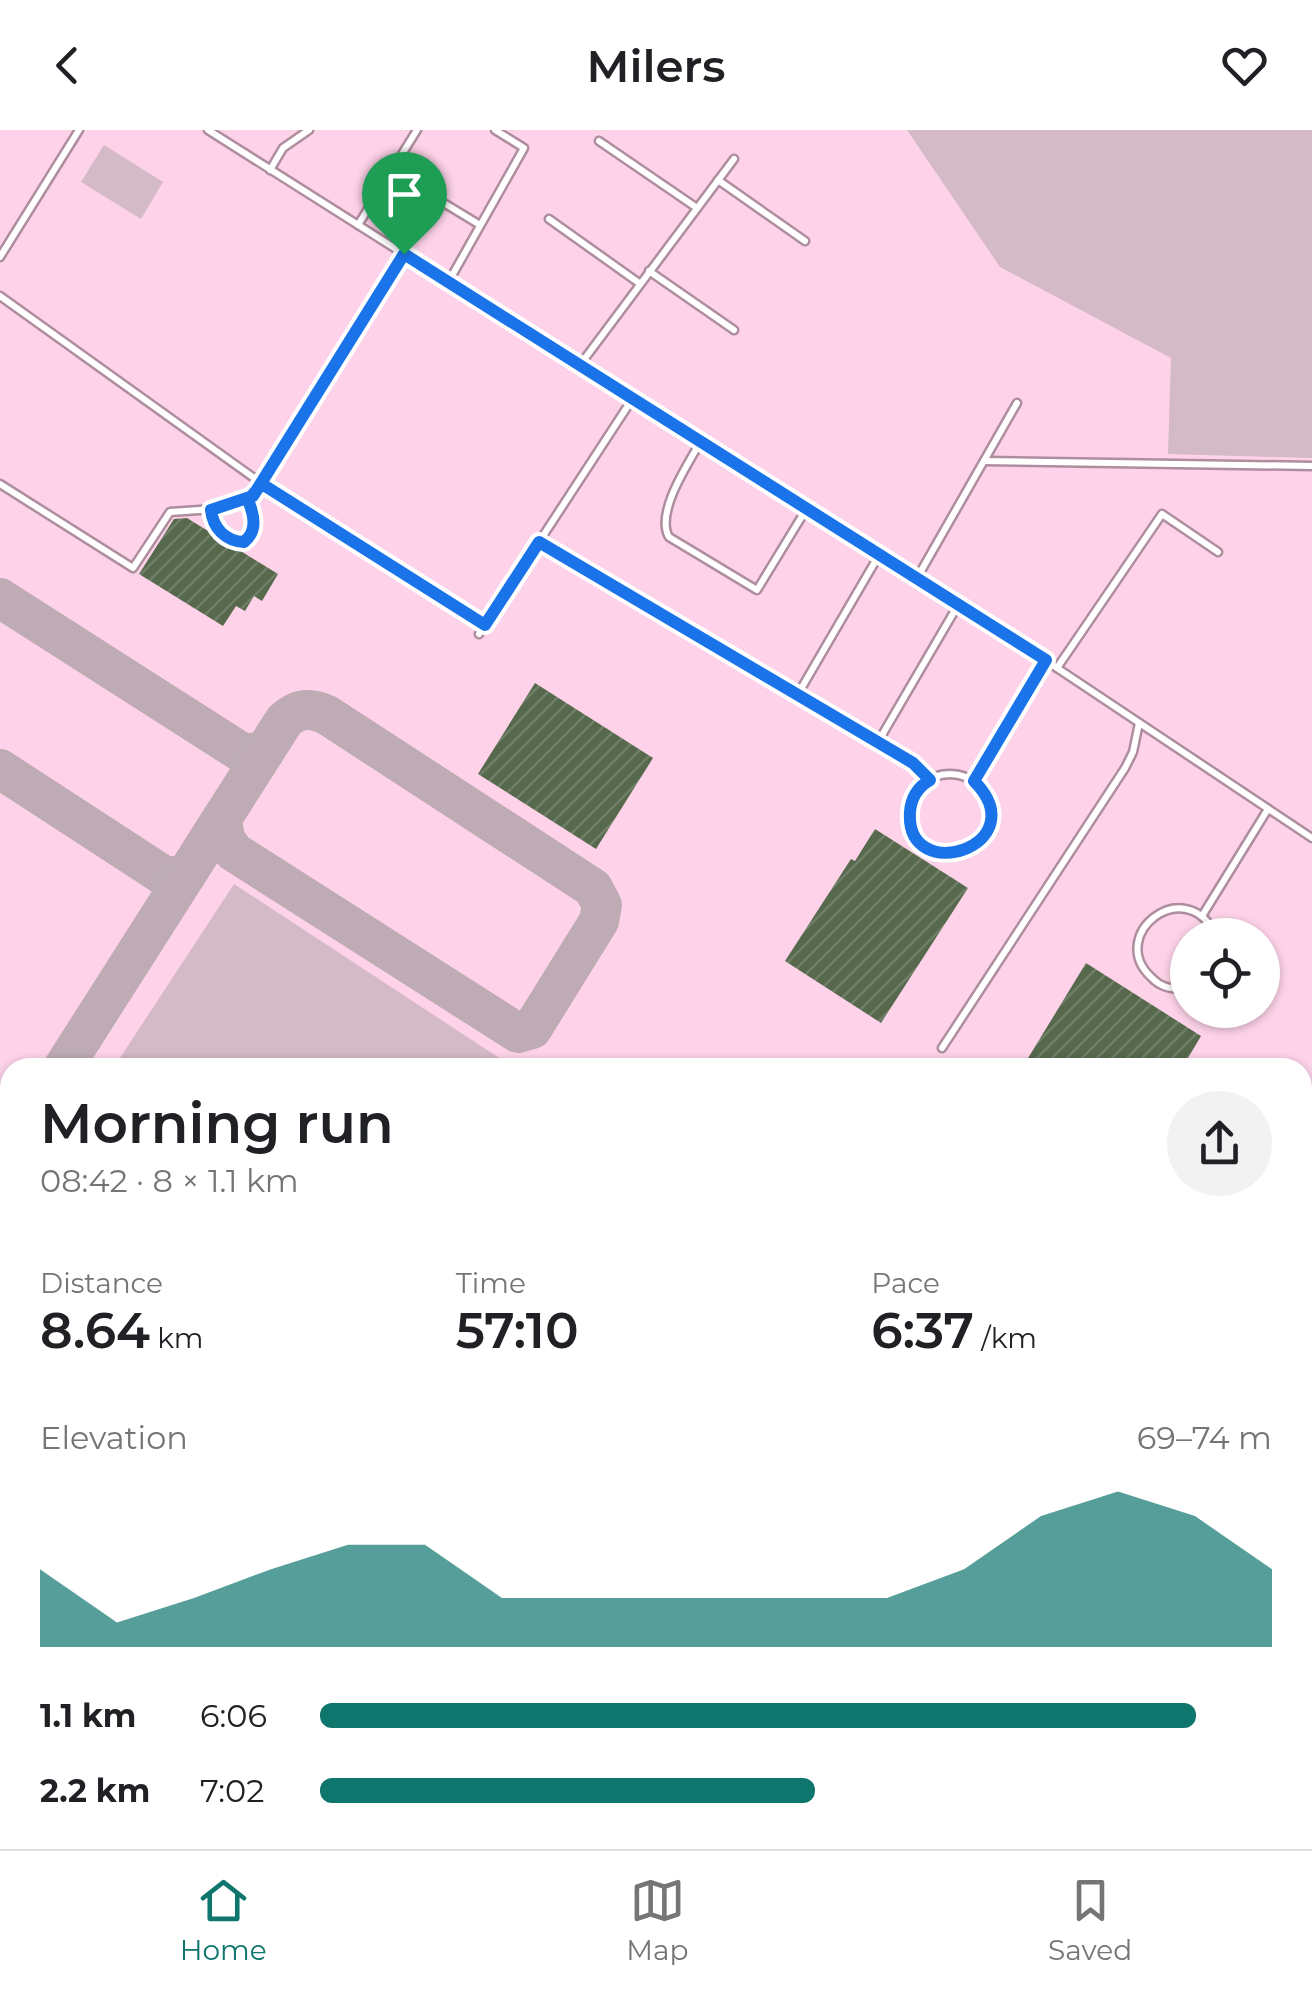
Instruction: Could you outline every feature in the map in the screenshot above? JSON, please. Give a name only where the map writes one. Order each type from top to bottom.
[{"type":"lane","points":[[0,257],[79,130]]},
{"type":"lane","points":[[208,130],[222,134],[270,170],[1046,660],[1312,838]]},
{"type":"lane","points":[[270,170],[283,148],[309,130]]},
{"type":"lane","points":[[358,225],[417,130]]},
{"type":"lane","points":[[448,281],[524,148],[495,130]]},
{"type":"lane","points":[[599,140],[698,208]]},
{"type":"lane","points":[[580,365],[734,159]]},
{"type":"lane","points":[[392,171],[480,225]]},
{"type":"lane","points":[[718,180],[805,241]]},
{"type":"lane","points":[[549,218],[640,283]]},
{"type":"lane","points":[[0,484],[133,568],[170,512],[211,510],[248,500],[262,484],[404,254]]},
{"type":"lane","points":[[649,271],[734,330]]},
{"type":"lane","points":[[0,296],[262,484],[485,625]]},
{"type":"lane","points":[[479,634],[633,398]]},
{"type":"lane","points":[[917,578],[1017,402]]},
{"type":"lane","points":[[701,441],[670,502],[664,524],[668,537],[757,590],[807,508]]},
{"type":"lane","points":[[984,461],[1312,466]]},
{"type":"lane","points":[[211,510],[216,528],[234,541],[244,542],[250,538],[254,521],[248,500]]},
{"type":"lane","points":[[1058,668],[1162,514],[1218,552]]},
{"type":"lane","points":[[539,542],[913,763],[930,780]]},
{"type":"lane","points":[[798,694],[879,554]]},
{"type":"lane","points":[[878,742],[958,605]]},
{"type":"lane","points":[[974,781],[1046,660]]},
{"type":"lane","points":[[942,1048],[1124,768],[1133,752],[1139,723]]},
{"type":"lane","points":[[948,773],[974,781],[988,802],[988,828],[972,848],[948,854],[924,845],[910,822],[914,795],[930,780],[948,773]]},
{"type":"lane","points":[[1170,986],[1152,980],[1138,956],[1138,942],[1151,918],[1163,911],[1190,910],[1202,916],[1268,809]]},
{"type":"shaded area","points":[[0,130],[1312,130],[1312,1058],[0,1058]]},
{"type":"shaded area","points":[[907,130],[1312,130],[1312,458],[1168,454],[1171,358],[1000,267]]},
{"type":"shaded area","points":[[104,145],[163,182],[141,219],[81,182]]},
{"type":"shaded area","points":[[234,884],[499,1058],[120,1058]]},
{"type":"building","points":[[187,518],[278,574],[262,601],[254,596],[245,611],[236,606],[223,626],[139,574],[174,519]]},
{"type":"building","points":[[535,683],[653,758],[596,849],[478,774]]},
{"type":"building","points":[[875,829],[968,888],[881,1023],[785,961]]},
{"type":"building","points":[[1086,963],[1170,1016],[1170,1028],[1188,1028],[1201,1036],[1188,1058],[1028,1058]]},
{"type":"taxiway","points":[[0,598],[244,754],[265,751]]},
{"type":"taxiway","points":[[299,711],[315,711],[327,715],[593,888],[602,905],[599,921],[532,1029],[518,1033],[234,852],[225,839],[222,818],[284,721],[299,711]]},
{"type":"taxiway","points":[[0,769],[166,877],[186,875]]},
{"type":"taxiway","points":[[69,1058],[222,818]]},
{"type":"route","points":[[404,254],[253,496],[211,510],[216,528],[234,541],[250,538],[254,521],[248,500],[253,496],[262,484],[485,625],[539,542],[922,770],[930,780],[914,795],[910,822],[924,845],[935,852],[961,853],[982,839],[990,815],[988,802],[974,781],[1046,660],[404,254]]}]
